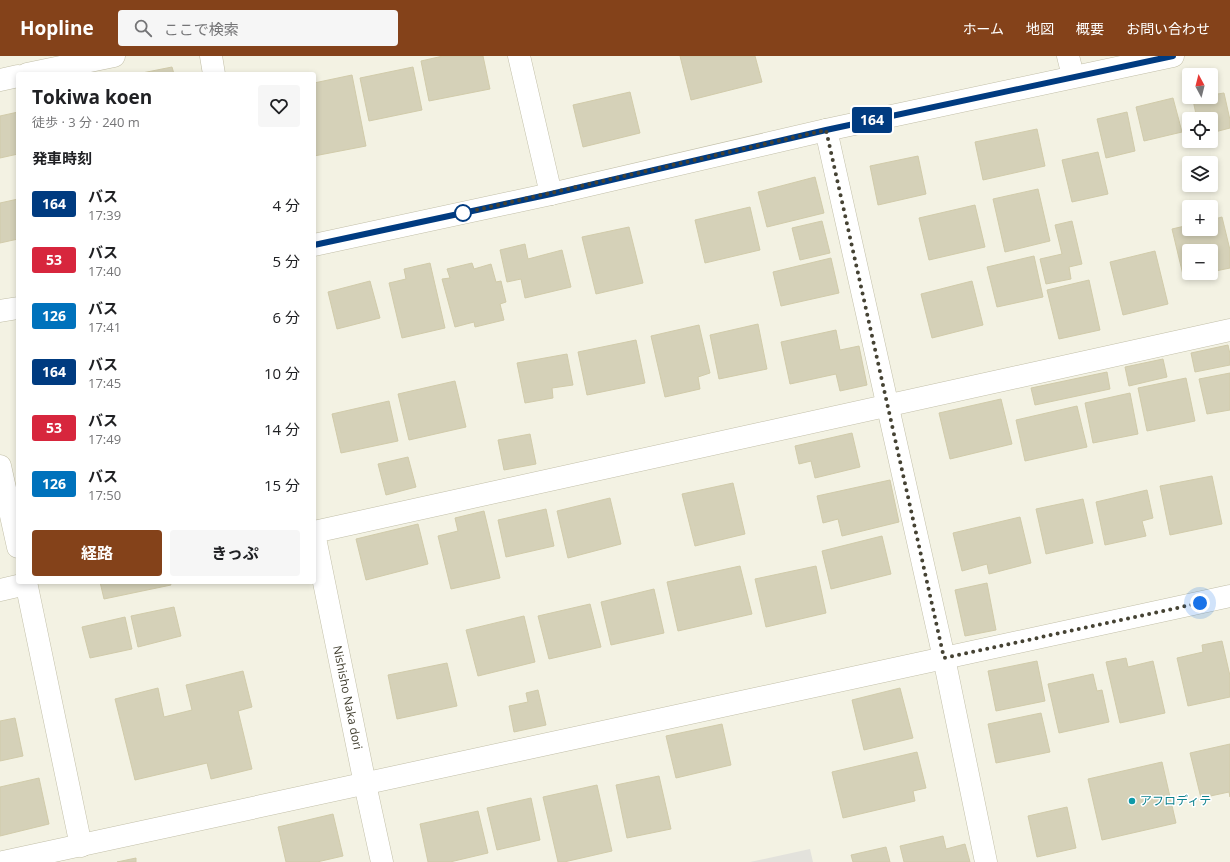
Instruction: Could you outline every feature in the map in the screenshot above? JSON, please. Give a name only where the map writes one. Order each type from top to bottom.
[{"type":"street","points":[[37,72],[114,56]]},
{"type":"street","points":[[211,56],[214,72]]},
{"type":"street","points":[[519,56],[551,194]]},
{"type":"street","points":[[316,245],[551,194],[826,130],[1071,66],[1173,56]]},
{"type":"street","points":[[0,80],[16,76]]},
{"type":"street","points":[[826,130],[944,658],[986,862]]},
{"type":"street","points":[[0,311],[16,308]]},
{"type":"street","points":[[316,532],[1230,330]]},
{"type":"street","points":[[0,466],[16,538]]},
{"type":"street","name":"Nishisho Naka dori","points":[[316,542],[364,784],[382,862]]},
{"type":"street","points":[[0,590],[22,584]]},
{"type":"street","points":[[26,584],[81,846]]},
{"type":"street","points":[[3,862],[1230,596]]},
{"type":"shaded area","points":[[810,849],[813,862],[750,862]]},
{"type":"building","points":[[443,56],[483,56],[490,89],[429,101],[421,61]]},
{"type":"building","points":[[680,56],[755,56],[762,82],[691,100]]},
{"type":"building","points":[[172,67],[173,72],[147,72]]},
{"type":"building","points":[[413,67],[422,110],[369,121],[360,78]]},
{"type":"building","points":[[352,75],[366,146],[316,156],[316,83]]},
{"type":"building","points":[[630,92],[640,133],[583,147],[573,105]]},
{"type":"building","points":[[1224,93],[1230,120],[1230,128],[1218,131],[1218,112],[1196,112],[1194,104],[1218,104],[1218,94]]},
{"type":"building","points":[[1173,98],[1182,132],[1144,141],[1136,107]]},
{"type":"building","points":[[16,112],[16,154],[0,158],[0,116]]},
{"type":"building","points":[[1127,112],[1135,151],[1106,158],[1097,119]]},
{"type":"building","points":[[1037,129],[1045,166],[983,180],[975,142]]},
{"type":"building","points":[[1098,152],[1108,194],[1072,202],[1062,160]]},
{"type":"building","points":[[918,156],[926,194],[878,205],[870,166]]},
{"type":"building","points":[[815,177],[824,213],[767,227],[758,192]]},
{"type":"building","points":[[1038,189],[1050,241],[1005,252],[993,199]]},
{"type":"building","points":[[16,199],[16,239],[0,243],[0,203]]},
{"type":"building","points":[[975,205],[985,247],[929,260],[919,218]]},
{"type":"building","points":[[750,207],[760,250],[705,263],[695,220]]},
{"type":"building","points":[[1222,217],[1230,250],[1230,268],[1218,271],[1218,244],[1182,244],[1182,271],[1172,229],[1182,227],[1182,236],[1218,236],[1218,218]]},
{"type":"building","points":[[822,221],[830,253],[800,260],[792,228]]},
{"type":"building","points":[[1072,221],[1082,264],[1069,267],[1071,279],[1046,284],[1040,259],[1062,254],[1055,225]]},
{"type":"building","points":[[629,227],[643,283],[596,294],[582,237]]},
{"type":"building","points":[[525,244],[528,259],[562,250],[571,287],[525,298],[521,279],[507,282],[500,250]]},
{"type":"building","points":[[1155,251],[1168,304],[1123,315],[1110,262]]},
{"type":"building","points":[[1034,256],[1043,297],[997,307],[987,267]]},
{"type":"building","points":[[831,258],[839,293],[781,306],[773,272]]},
{"type":"building","points":[[430,263],[445,328],[402,338],[389,283],[406,279],[404,269]]},
{"type":"building","points":[[472,263],[474,269],[491,264],[496,282],[501,281],[506,302],[500,304],[504,320],[475,327],[474,322],[455,327],[442,279],[450,278],[447,269]]},
{"type":"building","points":[[1089,280],[1100,330],[1059,339],[1047,290]]},
{"type":"building","points":[[370,281],[380,318],[337,329],[328,292]]},
{"type":"building","points":[[972,281],[983,325],[932,338],[921,294]]},
{"type":"building","points":[[758,324],[767,369],[719,379],[710,335]]},
{"type":"building","points":[[699,325],[710,373],[698,377],[700,389],[665,397],[651,336]]},
{"type":"building","points":[[836,330],[840,350],[859,346],[867,385],[840,391],[836,374],[790,384],[781,342]]},
{"type":"building","points":[[636,340],[645,383],[587,395],[578,352]]},
{"type":"building","points":[[1228,345],[1230,365],[1195,372],[1191,353]]},
{"type":"building","points":[[567,354],[573,385],[552,388],[553,398],[525,403],[517,363]]},
{"type":"building","points":[[1163,359],[1167,377],[1129,386],[1125,367]]},
{"type":"building","points":[[1107,372],[1110,389],[1035,405],[1031,388]]},
{"type":"building","points":[[1230,373],[1230,410],[1207,414],[1199,379]]},
{"type":"building","points":[[1186,378],[1195,421],[1147,431],[1138,388]]},
{"type":"building","points":[[455,381],[466,427],[409,440],[398,394]]},
{"type":"building","points":[[1130,393],[1138,434],[1093,443],[1085,403]]},
{"type":"building","points":[[1001,399],[1012,444],[950,459],[939,413]]},
{"type":"building","points":[[389,401],[398,441],[341,453],[332,414]]},
{"type":"building","points":[[1077,406],[1087,447],[1025,461],[1016,420]]},
{"type":"building","points":[[852,433],[860,467],[815,478],[811,461],[799,464],[795,446]]},
{"type":"building","points":[[530,434],[536,464],[504,470],[498,440]]},
{"type":"building","points":[[408,457],[416,487],[386,495],[378,464]]},
{"type":"building","points":[[1212,476],[1222,524],[1170,535],[1160,486]]},
{"type":"building","points":[[890,480],[899,522],[842,536],[838,519],[823,523],[817,496]]},
{"type":"building","points":[[733,483],[745,534],[695,546],[682,494]]},
{"type":"building","points":[[1147,490],[1153,518],[1142,521],[1146,536],[1105,545],[1096,502]]},
{"type":"building","points":[[610,498],[621,544],[568,558],[557,511]]},
{"type":"building","points":[[1083,499],[1093,543],[1046,554],[1036,509]]},
{"type":"building","points":[[546,509],[554,546],[506,557],[498,520]]},
{"type":"building","points":[[484,511],[500,578],[451,589],[438,536],[458,531],[455,518]]},
{"type":"building","points":[[1020,517],[1031,563],[989,574],[987,564],[962,571],[953,533]]},
{"type":"building","points":[[418,524],[428,564],[366,580],[356,539]]},
{"type":"building","points":[[882,536],[891,574],[831,589],[822,551]]},
{"type":"building","points":[[740,566],[752,614],[678,631],[667,582]]},
{"type":"building","points":[[816,566],[826,613],[766,627],[755,579]]},
{"type":"building","points":[[987,583],[996,630],[965,636],[955,590]]},
{"type":"building","points":[[100,584],[171,585],[104,599]]},
{"type":"building","points":[[654,589],[664,633],[611,645],[601,602]]},
{"type":"building","points":[[590,604],[601,647],[549,659],[538,616]]},
{"type":"building","points":[[174,607],[181,636],[138,647],[131,616]]},
{"type":"building","points":[[524,616],[535,662],[478,676],[466,630]]},
{"type":"building","points":[[125,617],[132,649],[90,658],[82,627]]},
{"type":"building","points":[[1222,641],[1230,676],[1230,697],[1188,706],[1177,658],[1203,652],[1202,645]]},
{"type":"building","points":[[1126,658],[1128,667],[1153,661],[1165,713],[1120,723],[1106,662]]},
{"type":"building","points":[[1037,661],[1045,701],[996,711],[988,671]]},
{"type":"building","points":[[447,663],[457,706],[397,719],[388,675]]},
{"type":"building","points":[[243,671],[252,707],[238,711],[252,769],[211,779],[207,763],[135,780],[115,699],[158,688],[164,717],[192,710],[186,685]]},
{"type":"building","points":[[1093,674],[1097,691],[1102,690],[1109,722],[1059,733],[1048,684]]},
{"type":"building","points":[[900,688],[913,738],[864,750],[852,700]]},
{"type":"building","points":[[538,690],[546,725],[514,732],[509,706],[528,702],[526,693]]},
{"type":"building","points":[[1041,713],[1050,752],[996,763],[988,724]]},
{"type":"building","points":[[15,718],[23,756],[0,761],[0,721]]},
{"type":"building","points":[[722,724],[731,765],[676,778],[666,736]]},
{"type":"building","points":[[1230,744],[1230,797],[1229,792],[1201,798],[1190,753]]},
{"type":"building","points":[[917,752],[926,788],[913,791],[915,801],[843,818],[832,772]]},
{"type":"building","name":"アフロディテ","points":[[1162,762],[1176,823],[1102,840],[1088,779]]},
{"type":"building","points":[[659,776],[671,829],[627,838],[616,785]]},
{"type":"building","points":[[39,778],[49,824],[0,836],[0,787]]},
{"type":"building","points":[[597,785],[612,851],[558,862],[543,797]]},
{"type":"building","points":[[531,798],[540,840],[497,850],[487,808]]},
{"type":"building","points":[[1067,807],[1076,848],[1037,857],[1028,816]]},
{"type":"building","points":[[478,811],[488,853],[450,862],[428,862],[420,824]]},
{"type":"building","points":[[333,814],[343,856],[317,862],[286,862],[278,827]]},
{"type":"building","points":[[943,836],[946,849],[965,844],[970,862],[904,862],[900,846]]},
{"type":"building","points":[[886,847],[890,862],[853,862],[851,855]]},
{"type":"building","points":[[136,858],[136,862],[117,862]]},
{"type":"bus line","name":"164","points":[[316,245],[551,194],[826,130],[1073,76],[1173,56]]},
{"type":"place","name":"アフロディテ","points":[[1132,801]]},
{"type":"route","points":[[463,213],[826,130],[944,658],[1200,603]]}]
